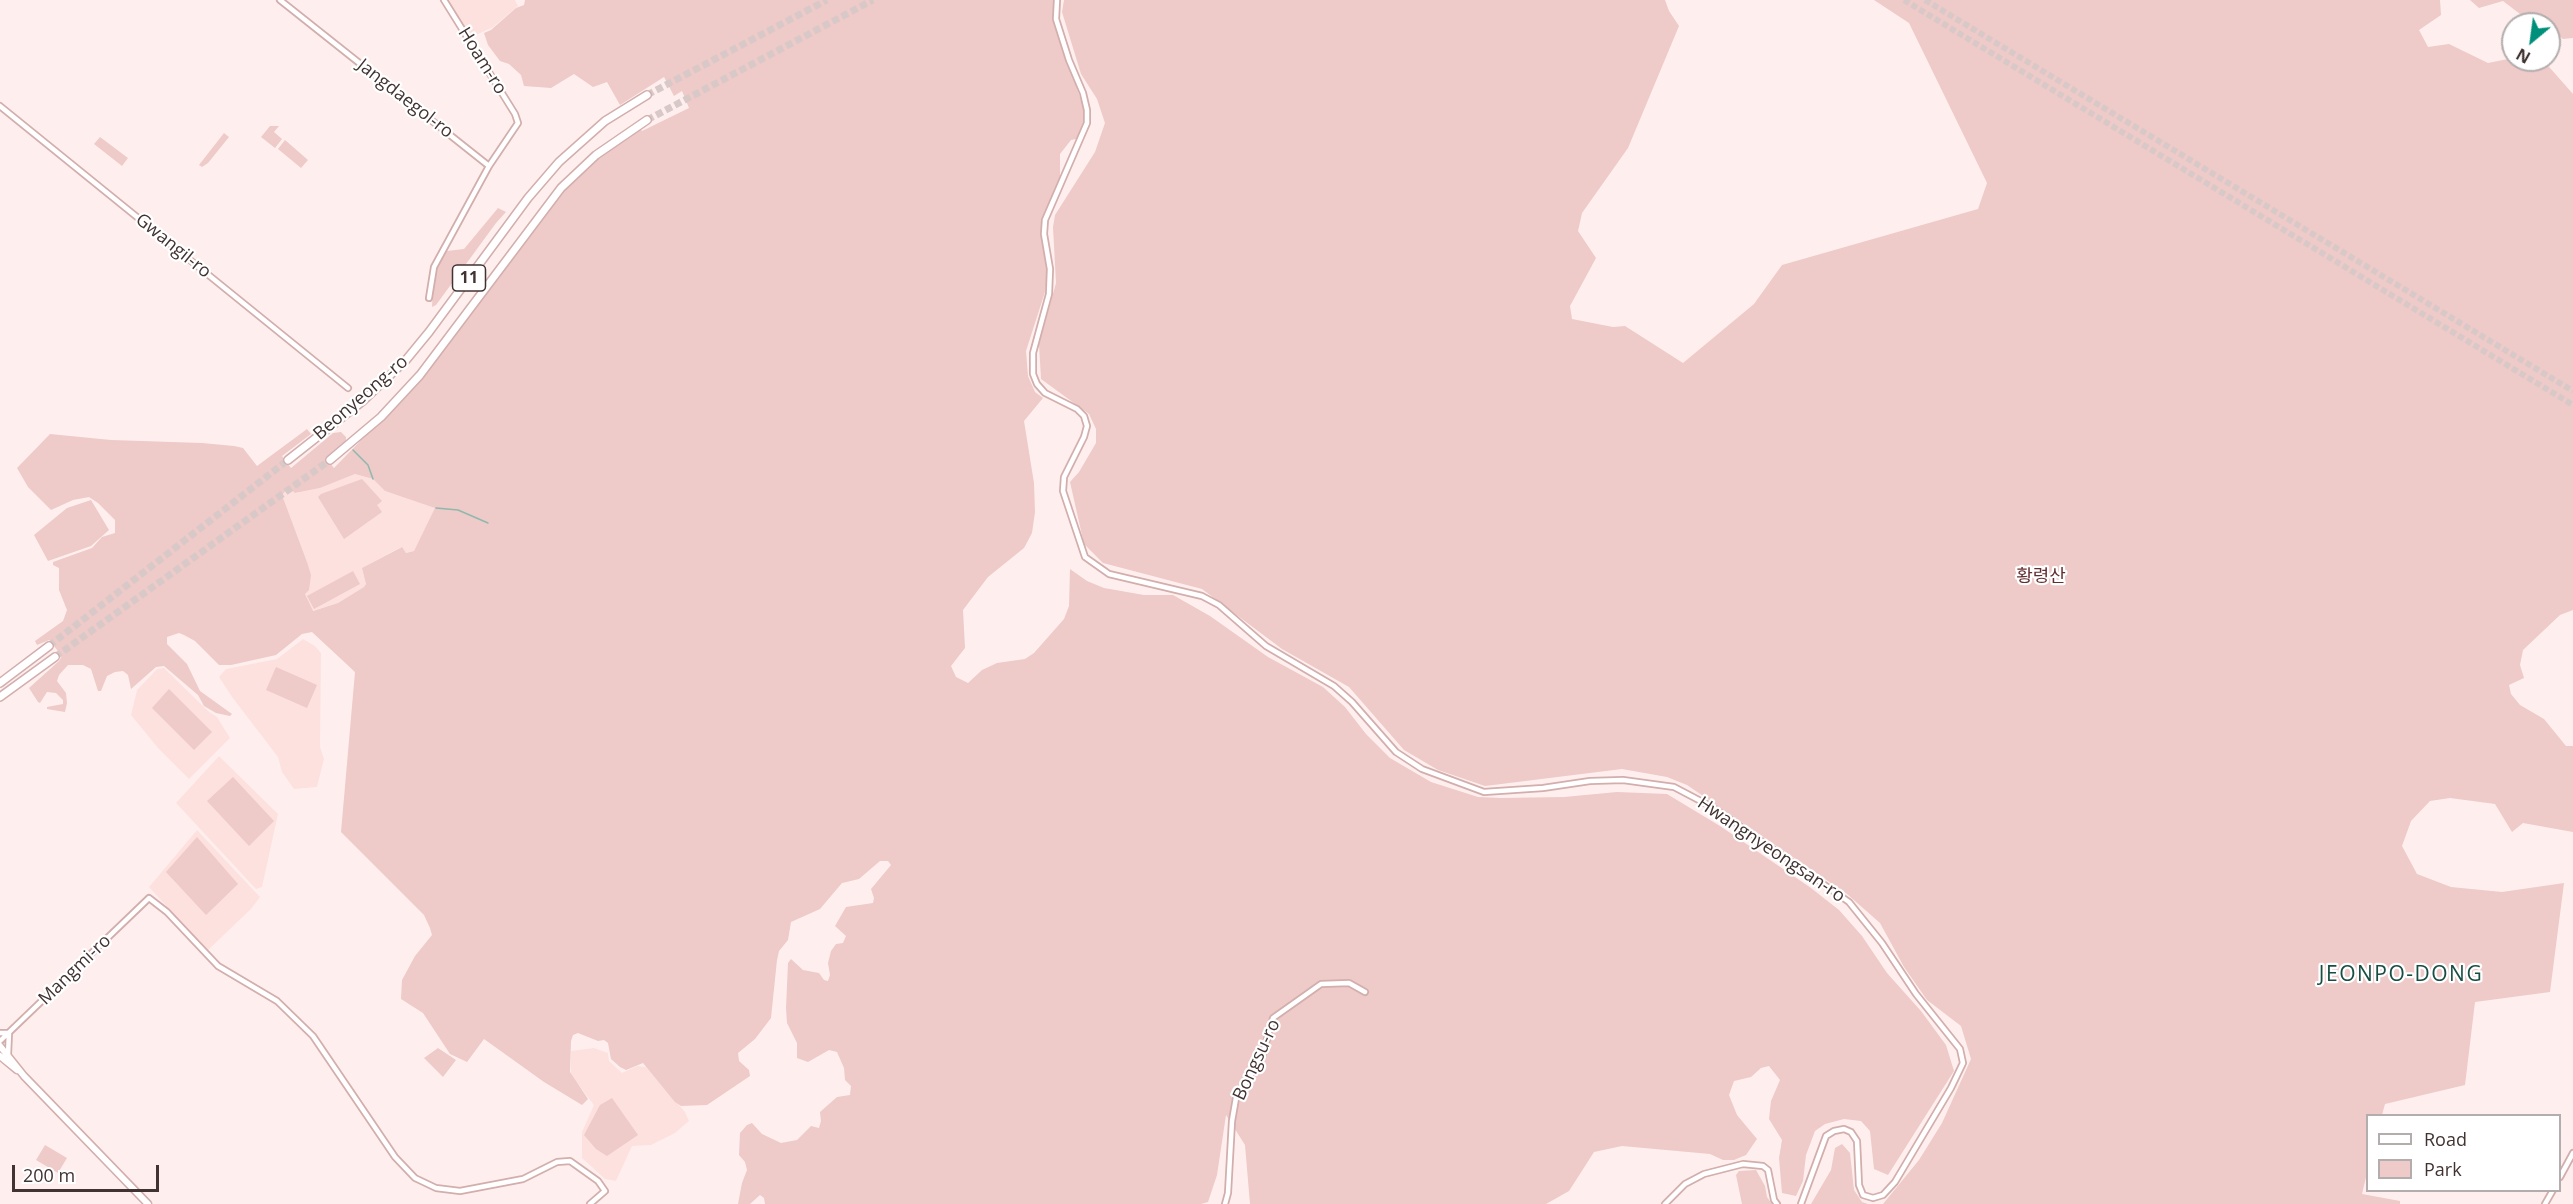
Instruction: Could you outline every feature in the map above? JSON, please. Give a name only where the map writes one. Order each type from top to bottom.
[{"type":"highway","name":"Beonyeong-ro","points":[[288,460],[364,400],[411,354],[528,198],[559,162],[605,121],[647,95]]},
{"type":"highway","name":"Beonyeong-ro","points":[[330,460],[371,426],[420,375],[556,193],[596,154],[647,120]]},
{"type":"highway","points":[[0,683],[49,646]]},
{"type":"highway","points":[[0,698],[55,657]]},
{"type":"main road","points":[[0,1046],[24,1076]]},
{"type":"main road","points":[[0,1056],[24,1076],[148,1204]]},
{"type":"street","name":"Jangdaegol-ro","points":[[280,0],[489,166]]},
{"type":"street","name":"Hoam-ro","points":[[444,0],[515,114],[518,123],[489,166]]},
{"type":"street","name":"Hwangnyeongsan-ro","points":[[1057,0],[1056,19],[1069,60],[1083,93],[1087,123],[1045,220],[1044,234],[1050,269],[1049,294],[1033,354],[1033,374],[1037,384],[1045,393],[1077,409],[1084,416],[1087,426],[1065,477],[1063,491],[1085,557],[1109,574],[1202,596],[1219,605],[1266,646],[1334,686],[1352,702],[1396,752],[1422,769],[1484,792],[1543,788],[1590,781],[1623,780],[1674,787],[1714,808],[1849,902],[1882,943],[1911,988],[1960,1049],[1963,1063],[1951,1089],[1901,1173],[1883,1195],[1873,1198],[1863,1195],[1859,1185],[1857,1141],[1851,1132],[1844,1129],[1826,1136],[1801,1204]]},
{"type":"street","name":"Gwangil-ro","points":[[0,106],[348,388]]},
{"type":"street","points":[[429,298],[434,267],[489,166]]},
{"type":"street","name":"Mangmi-ro","points":[[0,1041],[149,898],[167,912],[218,966],[277,1000],[313,1036],[401,1166],[424,1184],[460,1191],[523,1179],[563,1160],[581,1167],[598,1181],[605,1191],[590,1204]]},
{"type":"street","name":"Bongsu-ro","points":[[1225,1204],[1228,1193],[1232,1121],[1236,1098],[1262,1057],[1273,1018],[1321,984],[1349,983],[1365,992]]},
{"type":"street","points":[[0,1033],[9,1033],[8,1055]]},
{"type":"street","points":[[2561,1174],[2573,1153]]},
{"type":"street","points":[[1665,1204],[1685,1184],[1694,1179],[1716,1170],[1743,1164],[1763,1166],[1768,1170],[1774,1200],[1777,1204]]},
{"type":"shaded area","points":[[448,0],[515,0],[518,6],[493,27],[476,35],[466,33]]},
{"type":"shaded area","points":[[355,474],[373,479],[385,491],[436,508],[414,551],[406,553],[401,547],[362,568],[366,584],[364,587],[338,603],[312,611],[305,594],[307,562],[282,495],[289,487],[296,493],[320,488]]},
{"type":"shaded area","points":[[303,639],[315,646],[321,653],[320,747],[324,759],[317,787],[294,789],[282,772],[278,757],[219,677],[226,669],[277,659]]},
{"type":"shaded area","points":[[164,668],[217,717],[230,738],[189,779],[158,748],[131,715],[137,690],[157,669]]},
{"type":"shaded area","points":[[219,756],[278,814],[262,887],[256,889],[176,803]]},
{"type":"shaded area","points":[[197,830],[260,897],[251,909],[207,951],[149,887]]},
{"type":"shaded area","points":[[594,1048],[608,1053],[609,1061],[622,1073],[637,1066],[646,1067],[685,1112],[689,1121],[675,1133],[651,1145],[632,1146],[616,1181],[605,1179],[582,1158],[582,1132],[594,1105],[571,1075],[571,1051]]},
{"type":"green space","points":[[525,0],[1055,0],[1053,18],[1084,109],[1083,126],[1076,139],[1071,140],[1060,154],[1060,178],[1043,216],[1047,278],[1045,292],[1026,351],[1028,376],[1035,392],[1043,398],[1024,421],[1034,483],[1035,512],[1032,533],[1024,548],[988,577],[963,610],[965,648],[951,666],[956,677],[968,683],[982,670],[997,663],[1025,659],[1034,653],[1064,619],[1069,606],[1070,569],[1087,581],[1104,588],[1144,595],[1173,595],[1210,616],[1268,657],[1323,687],[1345,707],[1366,734],[1390,758],[1431,782],[1478,797],[1564,797],[1617,792],[1667,794],[1720,826],[1811,888],[1839,910],[1862,936],[1887,973],[1921,1011],[1946,1045],[1954,1071],[1888,1175],[1874,1169],[1870,1131],[1861,1121],[1844,1119],[1825,1124],[1815,1131],[1806,1155],[1803,1181],[1796,1196],[1782,1193],[1779,1158],[1782,1140],[1769,1119],[1771,1101],[1780,1080],[1769,1066],[1761,1068],[1751,1077],[1734,1081],[1729,1095],[1737,1115],[1757,1139],[1746,1155],[1734,1160],[1723,1160],[1710,1154],[1622,1146],[1594,1152],[1569,1191],[1546,1204],[1250,1204],[1245,1145],[1226,1115],[1217,1175],[1208,1202],[1201,1204],[765,1204],[764,1198],[760,1195],[750,1204],[738,1204],[747,1170],[745,1162],[739,1155],[740,1133],[747,1125],[752,1123],[762,1134],[781,1143],[797,1140],[811,1126],[819,1128],[820,1112],[837,1097],[850,1095],[851,1086],[845,1080],[844,1068],[837,1052],[829,1050],[808,1062],[797,1058],[797,1043],[787,1023],[788,963],[791,959],[803,970],[819,973],[824,980],[828,981],[831,951],[836,944],[843,943],[846,936],[835,926],[846,907],[873,903],[871,889],[891,865],[888,861],[880,861],[859,879],[842,883],[820,909],[791,922],[788,940],[779,951],[777,960],[771,1018],[755,1039],[738,1053],[739,1061],[749,1070],[750,1076],[707,1105],[681,1106],[675,1102],[643,1063],[626,1070],[611,1059],[608,1043],[578,1033],[573,1035],[571,1041],[570,1072],[588,1099],[582,1105],[544,1082],[484,1039],[467,1062],[450,1054],[423,1013],[401,999],[402,980],[415,956],[432,935],[424,915],[341,832],[355,672],[312,632],[302,634],[276,655],[231,665],[219,665],[195,641],[184,635],[179,633],[167,637],[167,644],[187,664],[200,691],[232,714],[230,716],[216,713],[204,706],[198,695],[164,666],[156,667],[131,689],[128,675],[123,671],[115,672],[107,676],[101,691],[98,691],[91,669],[83,665],[68,665],[57,681],[66,693],[65,712],[47,709],[47,707],[63,704],[63,700],[56,693],[47,692],[40,703],[38,702],[29,688],[62,656],[49,640],[37,645],[35,641],[63,621],[67,610],[59,590],[59,568],[53,565],[53,562],[92,548],[102,537],[115,533],[115,520],[89,497],[73,500],[51,510],[28,487],[17,468],[50,434],[111,440],[234,446],[243,448],[257,466],[307,429],[311,434],[282,456],[291,468],[333,433],[341,432],[346,437],[346,442],[326,458],[334,468],[419,381],[565,188],[591,163],[640,128],[642,131],[689,108],[682,91],[674,96],[664,77],[620,105],[607,82],[593,87],[574,74],[551,88],[524,86],[521,75],[509,64],[500,61],[488,45],[484,33],[491,30],[516,8],[524,5]],"holes":[[[355,474],[373,479],[385,491],[435,508],[414,551],[406,553],[402,547],[362,568],[366,584],[364,587],[338,603],[313,611],[305,594],[309,590],[311,575],[282,495],[289,487],[295,493],[320,488]]]},
{"type":"green space","name":"황령산","points":[[1064,0],[1665,0],[1679,26],[1628,148],[1582,213],[1578,231],[1596,258],[1570,306],[1572,319],[1613,327],[1625,326],[1683,363],[1754,304],[1782,265],[1978,209],[1987,183],[1909,23],[1874,0],[2440,0],[2441,15],[2419,30],[2428,47],[2449,44],[2488,63],[2501,60],[2501,72],[2554,72],[2573,94],[2573,610],[2560,615],[2523,650],[2520,665],[2524,678],[2509,685],[2511,694],[2520,705],[2544,719],[2566,746],[2573,746],[2573,832],[2523,823],[2512,832],[2495,804],[2450,798],[2430,801],[2411,821],[2402,846],[2417,874],[2451,887],[2502,892],[2564,883],[2550,992],[2475,1002],[2465,1085],[2385,1104],[2382,1114],[2366,1114],[2366,1177],[2362,1194],[2400,1201],[2400,1204],[1883,1204],[1919,1160],[1942,1123],[1971,1059],[1961,1026],[1927,1000],[1904,967],[1880,923],[1847,894],[1687,785],[1667,777],[1622,769],[1485,786],[1438,770],[1404,750],[1349,687],[1282,649],[1202,589],[1103,563],[1084,544],[1070,482],[1079,472],[1096,443],[1096,429],[1089,414],[1041,379],[1039,344],[1056,283],[1053,227],[1055,215],[1095,152],[1105,123],[1097,99],[1081,74],[1062,12]]},
{"type":"green space","points":[[2470,0],[2573,0],[2573,38],[2561,37],[2561,12],[2517,12],[2503,1],[2479,8]]},
{"type":"green space","points":[[270,126],[279,126],[274,132],[282,139],[275,148],[261,137]]},
{"type":"green space","points":[[224,133],[229,137],[208,163],[202,167],[199,165]]},
{"type":"green space","points":[[100,137],[128,158],[122,166],[94,144]]},
{"type":"green space","points":[[285,140],[308,160],[301,168],[278,149]]},
{"type":"green space","points":[[498,208],[506,212],[436,305],[432,307],[434,271],[447,251],[464,249]]},
{"type":"green space","points":[[362,479],[382,501],[377,505],[382,512],[344,539],[318,497]]},
{"type":"green space","points":[[91,500],[109,530],[91,546],[48,561],[34,535],[67,508]]},
{"type":"green space","points":[[353,571],[360,584],[314,609],[307,596]]},
{"type":"green space","points":[[276,667],[317,685],[307,708],[266,690]]},
{"type":"green space","points":[[169,689],[212,732],[194,750],[152,708]]},
{"type":"green space","points":[[233,777],[274,821],[249,846],[207,801]]},
{"type":"green space","points":[[197,837],[238,884],[206,915],[166,872]]},
{"type":"green space","points":[[438,1048],[456,1060],[443,1077],[424,1058]]},
{"type":"green space","points":[[612,1098],[638,1135],[607,1156],[596,1149],[584,1135],[600,1105]]},
{"type":"green space","points":[[1842,1144],[1850,1153],[1854,1190],[1862,1202],[1868,1204],[1811,1204],[1831,1170],[1835,1148]]},
{"type":"green space","points":[[45,1145],[67,1158],[58,1173],[36,1160]]},
{"type":"green space","points":[[1756,1170],[1772,1204],[1742,1204],[1736,1175],[1739,1171]]},
{"type":"waterway","points":[[353,450],[368,465],[373,479]]},
{"type":"waterway","points":[[436,508],[458,510],[488,523]]},
{"type":"tunnel","points":[[647,95],[827,0]]},
{"type":"tunnel","points":[[647,120],[873,0]]},
{"type":"tunnel","points":[[1904,0],[2573,405]]},
{"type":"tunnel","points":[[1925,0],[2573,391]]},
{"type":"tunnel","points":[[49,646],[288,460]]},
{"type":"tunnel","points":[[55,657],[330,460]]},
{"type":"district","name":"JEONPO-DONG","points":[[2401,975]]}]
